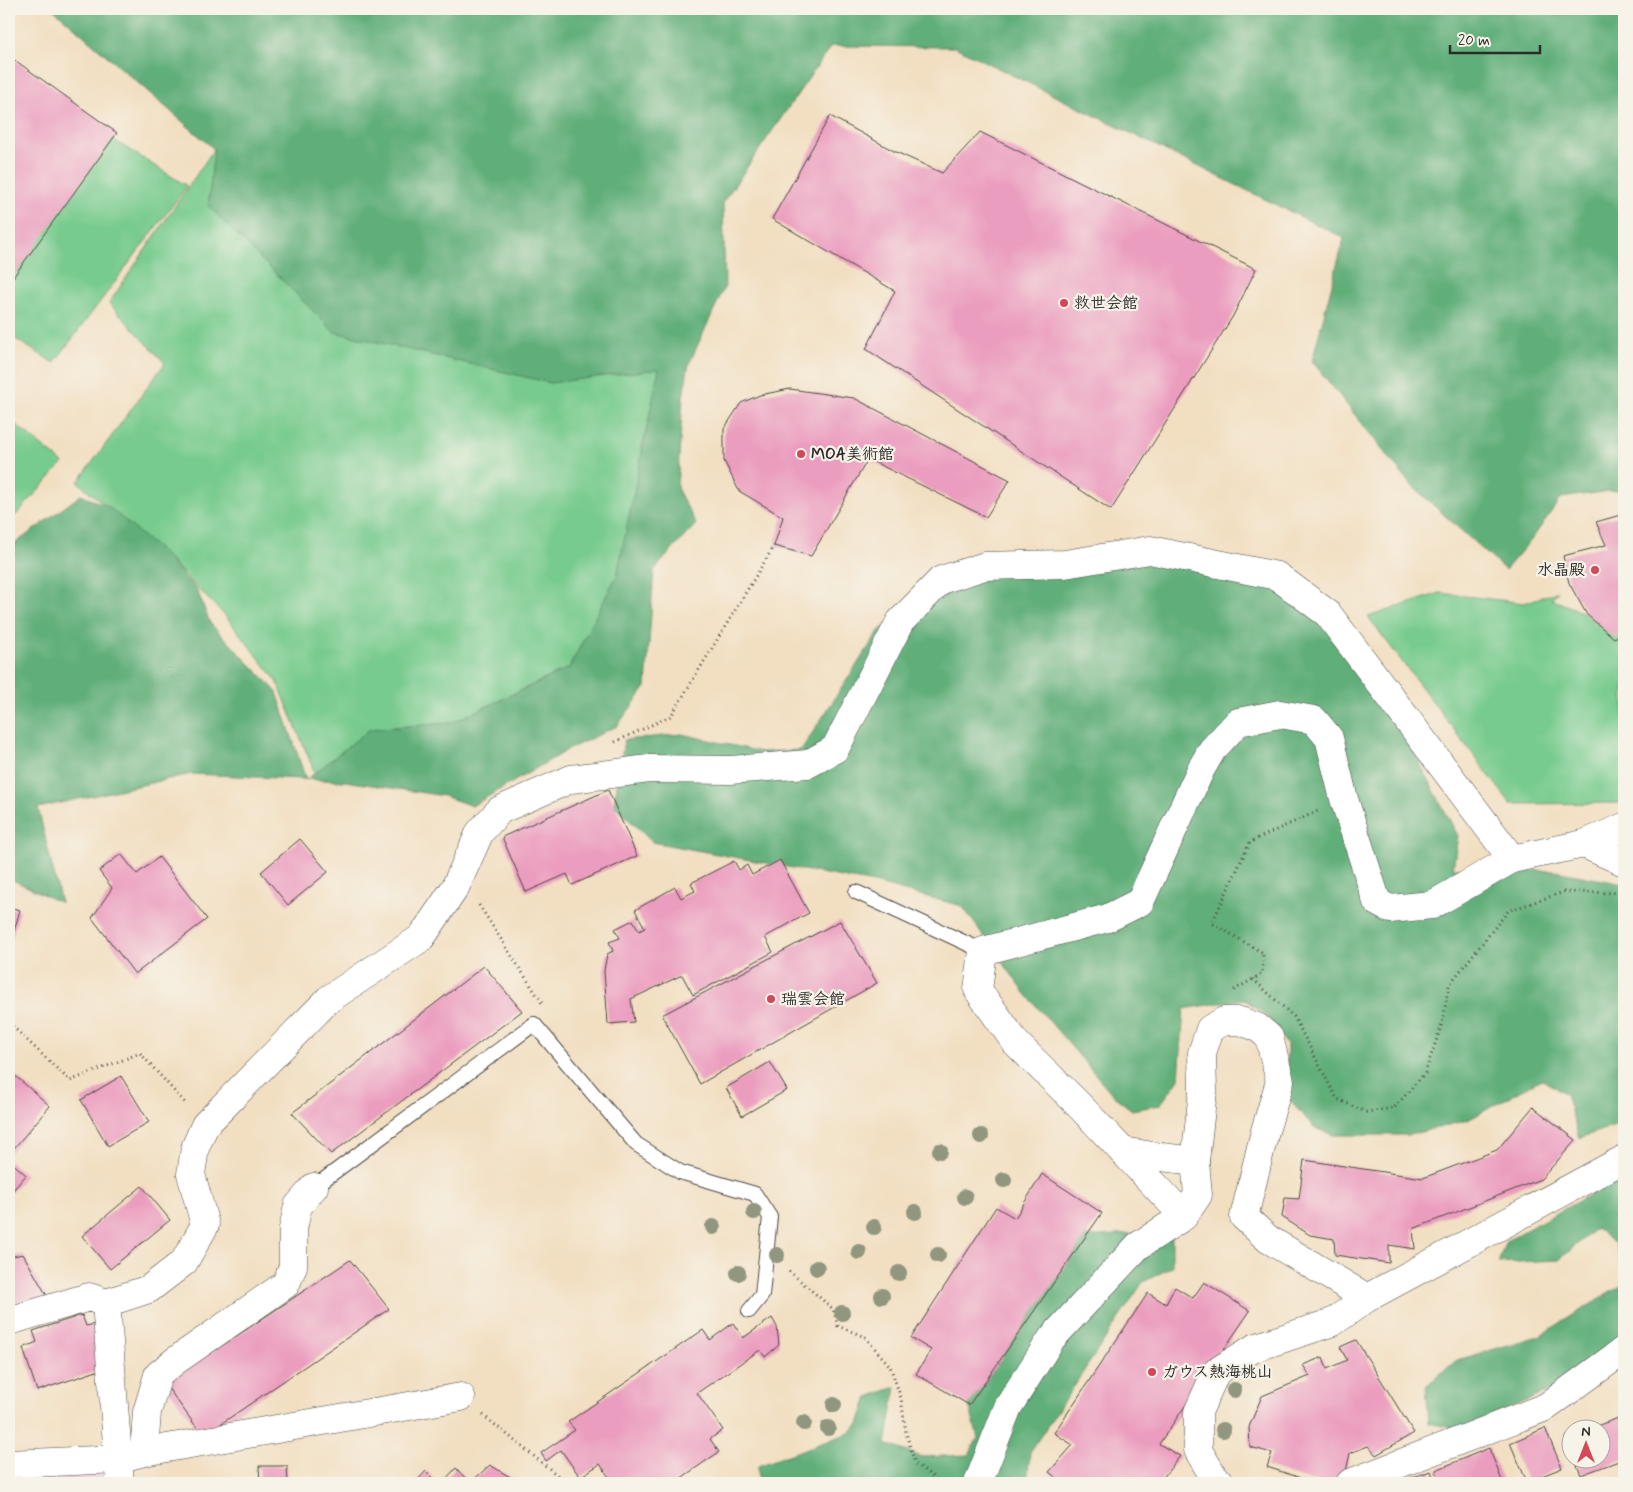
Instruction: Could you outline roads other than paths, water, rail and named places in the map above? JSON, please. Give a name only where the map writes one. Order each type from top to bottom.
[{"type":"street","points":[[9,1320],[88,1297],[106,1303],[149,1289],[184,1262],[205,1225],[191,1174],[195,1148],[205,1125],[329,999],[422,938],[455,888],[480,832],[500,810],[571,779],[650,769],[730,770],[808,764],[835,749],[900,622],[941,580],[985,566],[1065,564],[1150,550],[1277,576],[1328,614],[1512,859]]},
{"type":"street","points":[[1184,1216],[1016,1043],[978,990],[983,951],[1108,918],[1140,902],[1201,769],[1212,750],[1238,722],[1280,714],[1314,720],[1329,738],[1344,799],[1377,902],[1390,909],[1432,905],[1512,859],[1584,844],[1624,827]]},
{"type":"street","points":[[1584,844],[1624,862]]},
{"type":"street","points":[[978,1483],[1008,1407],[1052,1338],[1138,1246],[1184,1216],[1198,1195],[1195,1161],[1203,1091],[1202,1053],[1210,1029],[1224,1021],[1240,1021],[1256,1027],[1269,1037],[1280,1081],[1265,1131],[1244,1216],[1268,1239],[1367,1298]]},
{"type":"street","points":[[1122,1151],[1195,1161]]},
{"type":"street","points":[[1221,1483],[1214,1479],[1198,1450],[1198,1412],[1216,1372],[1254,1348],[1333,1322],[1367,1298],[1624,1159]]},
{"type":"street","points":[[127,1465],[147,1412],[158,1375],[175,1361],[286,1284],[293,1266],[293,1228],[298,1206],[314,1187]]},
{"type":"street","points":[[106,1303],[127,1465]]},
{"type":"street","points":[[1350,1483],[1546,1407],[1624,1350]]},
{"type":"street","points":[[9,1464],[127,1465],[461,1397]]},
{"type":"lane","points":[[856,892],[983,951]]},
{"type":"lane","points":[[314,1187],[534,1024],[636,1144],[680,1172],[755,1194],[770,1217],[762,1295],[749,1311]]},
{"type":"place","name":"救世会館","points":[[1064,303]]},
{"type":"place","name":"MOA美術館","points":[[801,454]]},
{"type":"place","name":"水晶殿","points":[[1595,570]]},
{"type":"place","name":"瑞雲会館","points":[[771,999]]},
{"type":"place","name":"ガウス熱海桃山","points":[[1152,1372]]}]
